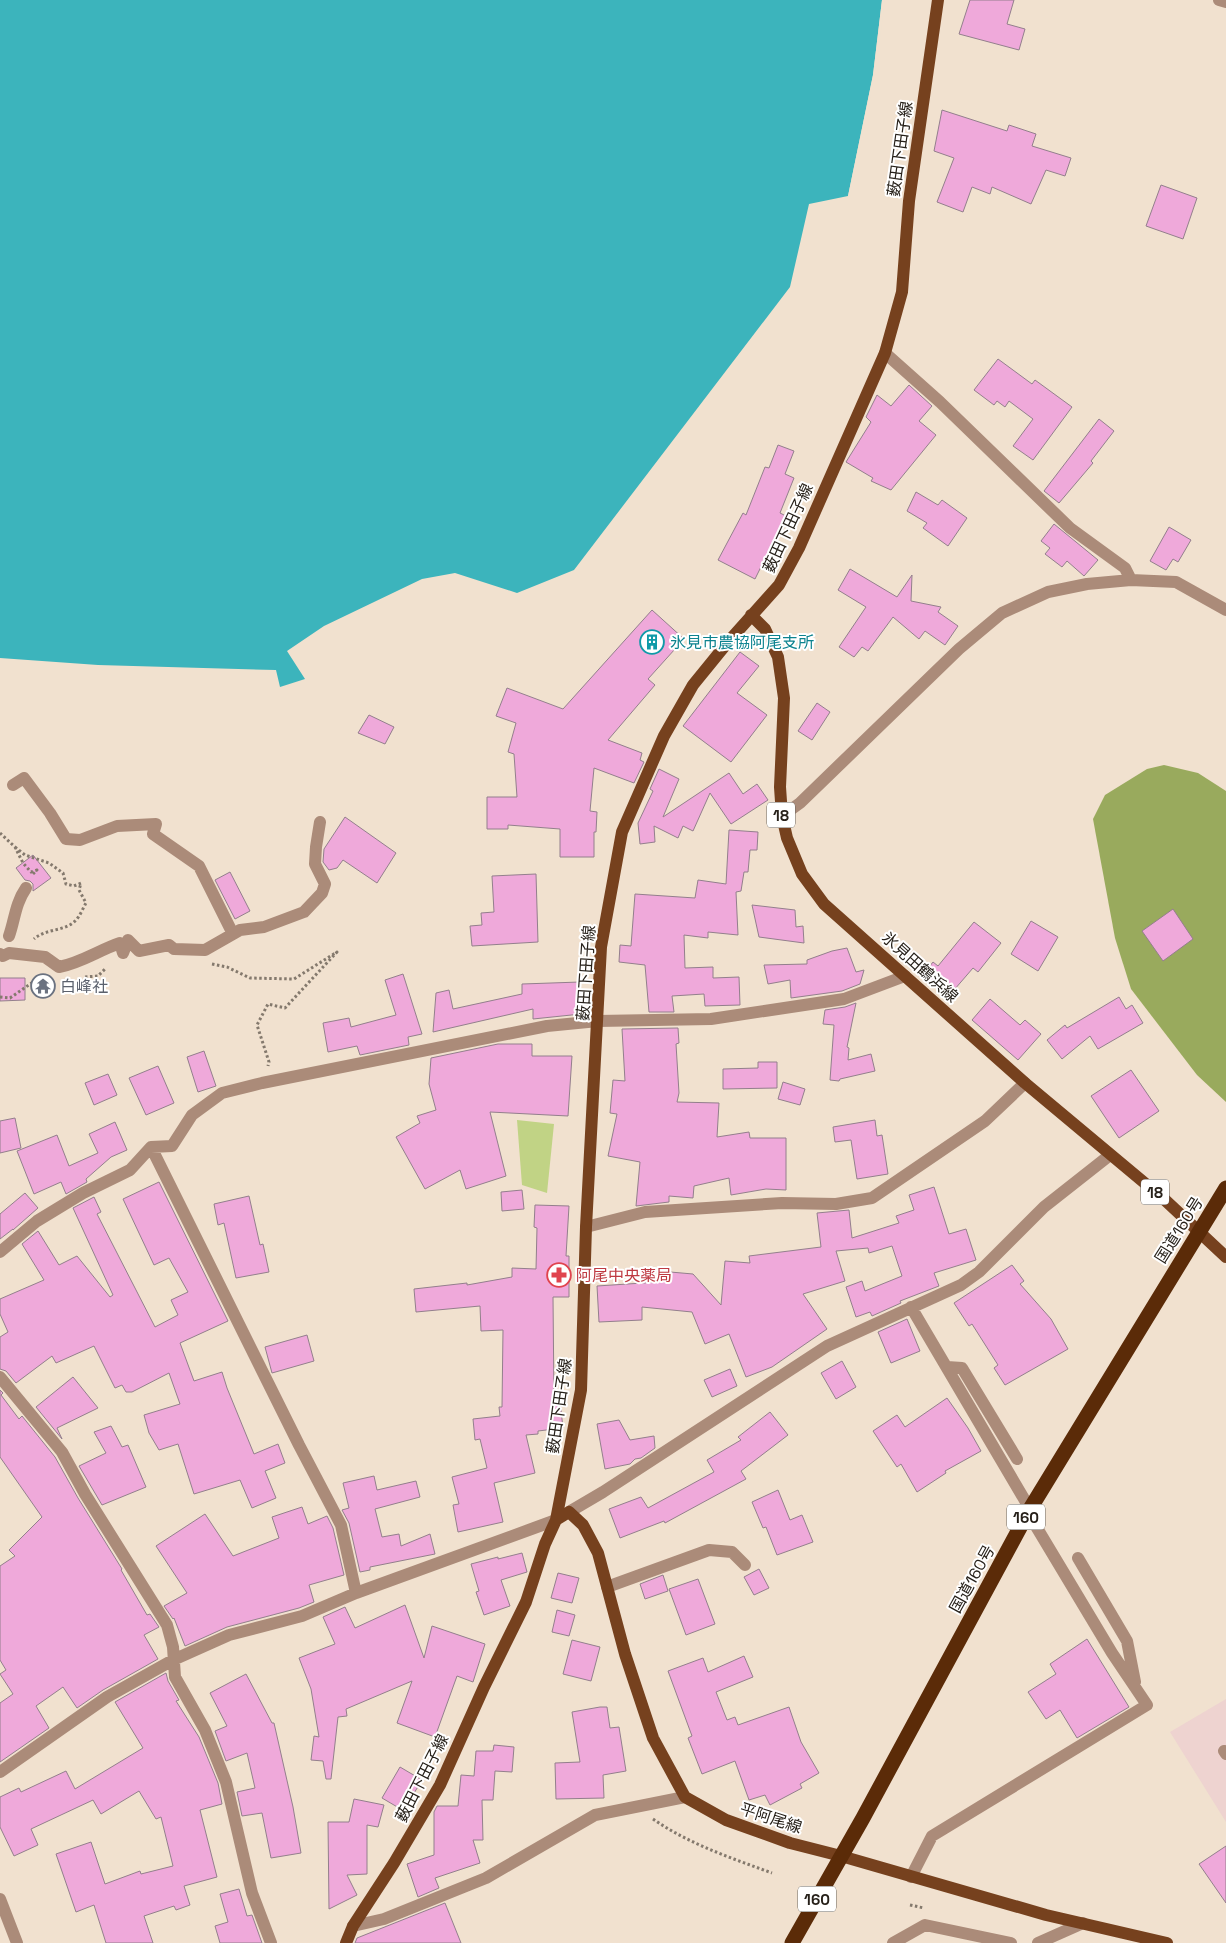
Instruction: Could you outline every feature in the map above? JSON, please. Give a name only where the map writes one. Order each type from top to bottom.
[{"type":"highway","name":"国道160号","points":[[792,1943],[1029,1511],[1226,1188]]},
{"type":"main road","name":"薮田下田子線","points":[[346,1943],[353,1926],[394,1863],[440,1785],[484,1687],[526,1602],[545,1544],[556,1520],[581,1390],[586,1227],[601,947],[622,832],[664,736],[693,685],[751,616],[780,585],[885,353],[902,292],[909,200],[938,0]]},
{"type":"main road","name":"氷見田鶴浜線","points":[[751,616],[765,629],[778,657],[784,698],[780,787],[782,816],[787,838],[802,874],[824,904],[1025,1083],[1199,1230],[1226,1257]]},
{"type":"main road","points":[[556,1520],[570,1512],[584,1525],[594,1546],[625,1654],[653,1738],[685,1797]]},
{"type":"main road","name":"平阿尾線","points":[[685,1797],[726,1820],[790,1843],[1046,1915],[1167,1943]]},
{"type":"street","points":[[1219,0],[1226,2]]},
{"type":"street","points":[[885,353],[940,402],[1070,528],[1125,568],[1131,580]]},
{"type":"street","points":[[782,816],[800,804],[953,656],[1002,613],[1048,592],[1087,584],[1131,580],[1176,582],[1226,610]]},
{"type":"street","points":[[13,785],[24,778],[66,839],[80,840],[117,826],[156,824],[153,834],[199,866],[233,934]]},
{"type":"street","points":[[123,953],[128,940],[139,951],[169,945],[174,949],[205,950],[240,930],[264,927],[304,912],[322,893],[325,884],[315,864],[320,822]]},
{"type":"street","points":[[9,936],[16,914],[17,901],[26,888]]},
{"type":"street","points":[[0,954],[3,956],[9,953],[45,958],[59,967],[72,965],[120,943],[123,953]]},
{"type":"street","points":[[0,1252],[37,1221],[83,1193],[130,1170],[151,1147],[172,1146],[192,1115],[222,1093],[262,1083],[548,1026],[598,1021],[711,1020],[844,999],[904,976]]},
{"type":"street","points":[[586,1227],[645,1212],[782,1203],[836,1204],[872,1198],[984,1121],[1025,1083]]},
{"type":"street","points":[[151,1147],[299,1445],[341,1525],[356,1593]]},
{"type":"street","points":[[570,1512],[827,1346],[960,1285],[979,1272],[1044,1206],[1110,1155]]},
{"type":"street","points":[[911,1307],[1112,1653],[1147,1705],[932,1836],[911,1877]]},
{"type":"street","points":[[947,1367],[962,1368],[1017,1458]]},
{"type":"street","points":[[0,1376],[62,1452],[85,1494],[167,1626],[173,1647],[174,1677],[205,1730],[226,1782],[252,1894],[270,1943]]},
{"type":"street","points":[[0,1772],[107,1697],[173,1660],[229,1635],[302,1616],[356,1593],[556,1520]]},
{"type":"street","points":[[607,1587],[709,1550],[732,1552],[745,1565]]},
{"type":"street","points":[[1078,1558],[1127,1642],[1136,1687]]},
{"type":"street","points":[[353,1926],[384,1919],[486,1878],[595,1815],[685,1797]]},
{"type":"street","points":[[0,1900],[17,1943]]},
{"type":"street","points":[[1038,1943],[1083,1923]]},
{"type":"street","points":[[893,1943],[925,1926],[1011,1943]]},
{"type":"path","points":[[16,847],[25,856],[49,863],[63,873],[66,884],[74,886],[81,883],[80,890],[86,903],[77,920],[63,928],[39,935],[33,940],[32,944]]},
{"type":"path","points":[[210,964],[227,967],[250,978],[294,979],[337,952],[285,1008],[268,1004],[257,1025],[269,1062],[262,1083]]},
{"type":"path","points":[[78,977],[98,976],[123,953]]},
{"type":"path","points":[[0,997],[10,998],[33,982],[47,984],[52,978]]},
{"type":"path","points":[[634,1806],[672,1832],[718,1853],[772,1874]]},
{"type":"shaded area","points":[[1226,1699],[1226,1822],[1170,1732]]},
{"type":"green space","points":[[1164,765],[1198,773],[1226,791],[1226,1102],[1197,1075],[1131,989],[1115,938],[1093,819],[1105,795],[1147,769]]},
{"type":"green space","points":[[517,1120],[554,1124],[547,1193],[522,1185]]},
{"type":"water","points":[[0,0],[882,0],[873,75],[848,196],[809,204],[790,287],[574,570],[517,593],[455,573],[422,579],[324,626],[287,651],[305,679],[280,687],[276,670],[98,665],[0,658]]},
{"type":"pier","points":[[882,0],[885,0],[875,75],[850,197],[848,196],[873,75]]},
{"type":"building","points":[[970,0],[1014,0],[1007,24],[1025,29],[1019,50],[959,34]]},
{"type":"building","points":[[942,110],[1007,131],[1009,125],[1036,134],[1032,146],[1071,158],[1065,176],[1046,170],[1031,204],[992,187],[990,194],[972,187],[963,212],[937,202],[954,158],[934,151]]},
{"type":"building","points":[[1161,185],[1197,198],[1183,239],[1146,226]]},
{"type":"building","points":[[998,359],[1032,384],[1035,380],[1072,407],[1033,460],[1013,446],[1033,419],[1009,401],[1005,407],[997,401],[994,405],[974,390]]},
{"type":"building","points":[[909,385],[932,406],[919,421],[936,435],[891,490],[871,481],[873,478],[846,462],[871,422],[866,417],[877,395],[891,406]]},
{"type":"building","points":[[1099,419],[1114,431],[1091,461],[1093,463],[1059,503],[1044,491]]},
{"type":"building","points":[[778,445],[794,451],[785,474],[794,478],[780,513],[786,516],[755,579],[718,560],[743,513],[746,515],[765,467],[769,468]]},
{"type":"building","points":[[916,492],[938,505],[942,500],[967,518],[948,546],[923,528],[927,523],[907,511]]},
{"type":"building","points":[[1054,524],[1098,560],[1084,576],[1067,561],[1062,567],[1045,554],[1050,548],[1041,541]]},
{"type":"building","points":[[1169,527],[1191,540],[1178,562],[1173,559],[1166,570],[1150,561]]},
{"type":"building","points":[[850,569],[897,597],[912,575],[911,601],[941,607],[938,612],[958,626],[945,645],[925,631],[919,639],[893,617],[868,651],[862,647],[854,657],[839,647],[866,607],[838,590]]},
{"type":"building","points":[[652,610],[684,639],[648,679],[655,685],[608,740],[642,753],[640,760],[644,762],[634,783],[594,768],[590,811],[597,812],[596,832],[594,832],[594,857],[560,857],[560,829],[508,825],[508,829],[487,829],[487,797],[517,797],[514,754],[508,752],[516,723],[496,716],[507,688],[563,709]]},
{"type":"building","points":[[740,652],[759,666],[737,693],[767,715],[731,762],[683,726]]},
{"type":"building","points":[[817,703],[830,712],[812,740],[798,731]]},
{"type":"building","points":[[369,715],[394,727],[385,744],[358,733]]},
{"type":"building","points":[[659,769],[679,779],[663,817],[729,773],[743,794],[757,784],[768,800],[731,824],[710,793],[693,831],[683,826],[678,838],[654,826],[655,842],[640,844],[638,823],[653,791],[650,789]]},
{"type":"building","points":[[345,817],[396,853],[377,883],[343,860],[337,868],[329,870],[323,862],[324,849]]},
{"type":"building","points":[[729,830],[758,832],[757,850],[750,850],[748,872],[744,872],[741,891],[736,892],[738,935],[708,932],[708,938],[684,935],[685,968],[713,967],[713,978],[739,977],[740,1005],[705,1006],[704,994],[672,996],[674,1012],[649,1012],[645,965],[619,962],[620,945],[631,946],[635,894],[695,898],[698,880],[726,884]]},
{"type":"building","points":[[33,855],[51,878],[33,891],[33,884],[25,880],[16,868]]},
{"type":"building","points":[[230,872],[250,911],[235,919],[215,880]]},
{"type":"building","points":[[536,874],[538,942],[472,946],[470,926],[482,925],[481,913],[494,912],[492,876]]},
{"type":"building","points":[[752,905],[795,910],[796,927],[803,926],[804,943],[759,937]]},
{"type":"building","points":[[1173,909],[1193,939],[1163,961],[1142,931]]},
{"type":"building","points":[[1031,921],[1058,937],[1038,971],[1011,954]]},
{"type":"building","points":[[974,922],[1001,943],[978,972],[973,968],[948,997],[922,976],[933,962],[938,966]]},
{"type":"building","points":[[847,948],[856,972],[864,970],[860,984],[842,991],[791,998],[790,980],[768,984],[764,965],[807,964],[807,960]]},
{"type":"building","points":[[403,974],[422,1034],[408,1037],[409,1045],[360,1055],[357,1046],[328,1052],[323,1023],[349,1018],[351,1027],[396,1015],[385,980]]},
{"type":"building","points":[[0,978],[25,978],[25,1000],[0,1001]]},
{"type":"building","points":[[580,982],[581,1014],[533,1019],[533,1009],[433,1032],[436,993],[449,990],[453,1009],[522,994],[522,984]]},
{"type":"building","points":[[1119,997],[1126,1009],[1132,1005],[1143,1023],[1098,1049],[1090,1036],[1062,1059],[1047,1040],[1065,1025],[1067,1028]]},
{"type":"building","points":[[990,999],[1020,1025],[1025,1020],[1041,1034],[1018,1060],[972,1020]]},
{"type":"building","points":[[856,1003],[847,1047],[849,1048],[848,1060],[871,1054],[875,1071],[840,1079],[839,1081],[830,1080],[834,1025],[823,1024],[825,1010]]},
{"type":"building","points":[[678,1028],[679,1043],[676,1044],[679,1093],[677,1102],[719,1103],[717,1137],[749,1132],[750,1138],[786,1138],[786,1190],[766,1189],[731,1195],[729,1178],[694,1186],[693,1198],[669,1196],[669,1202],[636,1206],[640,1162],[608,1156],[617,1114],[610,1113],[613,1080],[625,1081],[622,1029]]},
{"type":"building","points":[[498,1044],[532,1044],[532,1056],[572,1056],[568,1116],[490,1112],[506,1176],[466,1189],[460,1170],[425,1189],[396,1137],[420,1123],[417,1116],[436,1110],[429,1084],[431,1058]]},
{"type":"building","points":[[204,1051],[216,1086],[198,1092],[187,1057]]},
{"type":"building","points":[[758,1062],[777,1062],[777,1088],[723,1089],[723,1069],[758,1068]]},
{"type":"building","points":[[158,1066],[174,1103],[146,1115],[129,1078]]},
{"type":"building","points":[[1131,1070],[1159,1111],[1119,1138],[1091,1096]]},
{"type":"building","points":[[108,1074],[117,1095],[94,1105],[85,1083]]},
{"type":"building","points":[[783,1082],[805,1089],[800,1105],[778,1099]]},
{"type":"building","points":[[15,1118],[21,1148],[0,1153],[0,1121]]},
{"type":"building","points":[[875,1120],[877,1136],[882,1135],[888,1174],[857,1179],[851,1140],[835,1142],[833,1127]]},
{"type":"building","points":[[115,1122],[127,1150],[111,1157],[86,1179],[87,1182],[66,1194],[61,1182],[34,1194],[17,1151],[57,1135],[69,1166],[98,1153],[89,1134]]},
{"type":"building","points":[[159,1182],[228,1321],[180,1343],[194,1381],[222,1372],[254,1454],[278,1444],[285,1463],[265,1471],[276,1498],[252,1508],[240,1480],[194,1494],[178,1444],[159,1450],[149,1433],[144,1415],[180,1404],[169,1373],[132,1392],[126,1392],[122,1385],[115,1388],[94,1346],[56,1363],[52,1356],[16,1383],[6,1371],[0,1369],[0,1337],[8,1332],[0,1314],[0,1299],[44,1280],[22,1244],[38,1231],[59,1265],[77,1256],[110,1297],[113,1295],[73,1208],[94,1197],[101,1212],[97,1214],[155,1327],[178,1315],[171,1300],[188,1292],[169,1258],[154,1265],[123,1199]]},
{"type":"building","points":[[934,1187],[949,1234],[966,1229],[976,1260],[934,1273],[939,1286],[900,1301],[901,1303],[872,1316],[870,1312],[856,1317],[846,1287],[862,1281],[865,1291],[902,1276],[892,1246],[869,1253],[868,1248],[836,1251],[845,1281],[803,1294],[827,1329],[772,1367],[746,1377],[729,1334],[705,1344],[692,1312],[642,1307],[642,1320],[599,1322],[597,1286],[658,1282],[659,1271],[693,1274],[721,1305],[725,1261],[750,1263],[749,1256],[821,1247],[817,1213],[849,1210],[852,1238],[899,1223],[896,1216],[914,1210],[909,1195]]},
{"type":"building","points":[[522,1190],[524,1209],[502,1211],[501,1192]]},
{"type":"building","points":[[25,1193],[38,1208],[0,1239],[0,1214]]},
{"type":"building","points":[[249,1196],[260,1245],[263,1244],[269,1272],[236,1278],[224,1223],[218,1225],[214,1204]]},
{"type":"building","points":[[535,1205],[569,1206],[566,1256],[569,1256],[569,1297],[553,1297],[554,1402],[560,1401],[563,1428],[538,1431],[538,1434],[526,1435],[535,1473],[494,1483],[503,1522],[458,1532],[453,1505],[459,1504],[452,1477],[487,1468],[480,1439],[475,1440],[473,1419],[500,1416],[499,1407],[502,1407],[503,1330],[481,1331],[480,1306],[416,1312],[414,1289],[467,1283],[467,1285],[512,1277],[512,1268],[536,1269],[537,1228],[534,1227]]},
{"type":"building","points":[[1012,1265],[1024,1281],[1020,1284],[1051,1319],[1068,1349],[1005,1385],[994,1368],[998,1365],[972,1324],[969,1326],[954,1303]]},
{"type":"building","points":[[907,1319],[920,1351],[891,1363],[878,1332]]},
{"type":"building","points":[[307,1335],[314,1361],[272,1373],[265,1347]]},
{"type":"building","points":[[842,1361],[856,1387],[836,1399],[821,1373]]},
{"type":"building","points":[[730,1369],[737,1386],[712,1397],[704,1380]]},
{"type":"building","points":[[73,1377],[98,1408],[57,1428],[62,1439],[36,1407]]},
{"type":"building","points":[[0,1390],[3,1393],[1,1395],[19,1419],[22,1416],[55,1457],[122,1569],[147,1615],[150,1614],[159,1627],[144,1635],[158,1659],[103,1690],[77,1708],[63,1687],[36,1706],[49,1728],[0,1762],[0,1703],[13,1694],[0,1674],[6,1670],[0,1660],[0,1566],[15,1556],[9,1550],[42,1517],[0,1457]]},
{"type":"building","points":[[947,1398],[981,1451],[945,1471],[946,1473],[917,1492],[901,1464],[897,1467],[873,1431],[897,1415],[905,1427]]},
{"type":"building","points":[[770,1412],[788,1435],[741,1471],[746,1479],[665,1523],[664,1521],[620,1538],[609,1509],[641,1497],[648,1508],[714,1472],[707,1460],[741,1440],[738,1437]]},
{"type":"building","points":[[619,1420],[630,1440],[654,1436],[655,1448],[641,1458],[635,1459],[630,1464],[605,1469],[597,1424]]},
{"type":"building","points":[[111,1426],[122,1447],[128,1445],[146,1487],[102,1505],[79,1466],[106,1453],[94,1432]]},
{"type":"building","points":[[374,1476],[377,1490],[416,1481],[420,1497],[375,1509],[382,1537],[399,1534],[401,1546],[430,1534],[435,1554],[370,1567],[370,1570],[360,1572],[349,1523],[342,1510],[349,1508],[343,1483]]},
{"type":"building","points":[[778,1490],[790,1520],[802,1515],[813,1542],[777,1555],[766,1527],[763,1528],[752,1502]]},
{"type":"building","points":[[302,1507],[308,1524],[327,1516],[333,1528],[344,1575],[309,1585],[314,1602],[299,1608],[227,1627],[185,1646],[174,1618],[164,1606],[187,1593],[156,1546],[205,1514],[233,1556],[279,1538],[272,1517]]},
{"type":"building","points":[[522,1553],[527,1572],[501,1580],[510,1606],[484,1615],[476,1592],[479,1591],[471,1564]]},
{"type":"building","points":[[759,1569],[769,1588],[754,1595],[744,1577]]},
{"type":"building","points":[[558,1573],[579,1578],[572,1603],[551,1598]]},
{"type":"building","points":[[663,1575],[668,1591],[645,1599],[640,1584]]},
{"type":"building","points":[[698,1579],[715,1624],[686,1635],[669,1589]]},
{"type":"building","points":[[405,1605],[424,1658],[432,1626],[485,1644],[473,1682],[457,1676],[435,1737],[397,1723],[412,1681],[346,1709],[347,1716],[338,1717],[331,1779],[326,1779],[323,1761],[311,1760],[314,1736],[319,1737],[311,1689],[299,1658],[335,1644],[323,1617],[345,1607],[355,1628]]},
{"type":"building","points":[[557,1610],[575,1615],[569,1636],[552,1632]]},
{"type":"building","points":[[1087,1639],[1129,1707],[1077,1738],[1060,1710],[1046,1719],[1028,1692],[1056,1674],[1050,1664]]},
{"type":"building","points":[[572,1640],[600,1647],[591,1681],[563,1674]]},
{"type":"building","points":[[744,1656],[753,1677],[716,1692],[727,1720],[735,1717],[738,1725],[789,1707],[801,1742],[819,1773],[800,1784],[802,1788],[770,1805],[765,1795],[749,1800],[735,1761],[702,1774],[688,1738],[692,1736],[668,1671],[703,1658],[708,1672]]},
{"type":"building","points":[[166,1673],[168,1681],[179,1700],[176,1701],[199,1737],[218,1783],[222,1804],[200,1810],[217,1877],[184,1886],[190,1905],[176,1910],[174,1906],[144,1916],[153,1943],[106,1943],[94,1905],[76,1912],[56,1854],[91,1842],[105,1884],[140,1871],[141,1874],[173,1866],[161,1817],[156,1819],[139,1791],[101,1814],[93,1800],[31,1829],[38,1845],[14,1856],[0,1827],[0,1797],[19,1788],[21,1792],[66,1771],[75,1789],[143,1748],[115,1702]]},
{"type":"building","points":[[246,1674],[272,1723],[274,1723],[293,1807],[301,1853],[271,1858],[262,1813],[242,1816],[237,1792],[255,1788],[247,1753],[226,1761],[215,1731],[227,1726],[210,1693]]},
{"type":"building","points":[[607,1707],[610,1728],[619,1727],[626,1771],[603,1775],[604,1798],[556,1799],[555,1763],[580,1762],[572,1712]]},
{"type":"building","points":[[494,1745],[514,1747],[512,1772],[495,1771],[493,1800],[482,1800],[483,1840],[473,1840],[480,1863],[435,1878],[439,1888],[418,1897],[407,1864],[434,1855],[434,1812],[437,1806],[458,1806],[461,1775],[474,1776],[476,1751],[493,1751]]},
{"type":"building","points":[[400,1767],[422,1780],[405,1808],[399,1808],[382,1798]]},
{"type":"building","points":[[354,1799],[384,1805],[378,1827],[367,1825],[367,1874],[347,1875],[357,1895],[329,1909],[328,1822],[349,1822]]},
{"type":"building","points":[[1226,1846],[1226,1903],[1199,1864]]},
{"type":"building","points":[[239,1889],[247,1916],[252,1915],[262,1943],[220,1943],[215,1926],[228,1922],[220,1894]]},
{"type":"building","points":[[445,1903],[461,1943],[355,1943],[357,1938]]},
{"type":"place","name":"氷見市農協阿尾支所","points":[[652,642]]},
{"type":"place","name":"白峰社","points":[[43,986]]},
{"type":"place","name":"阿尾中央薬局","points":[[559,1275]]}]
